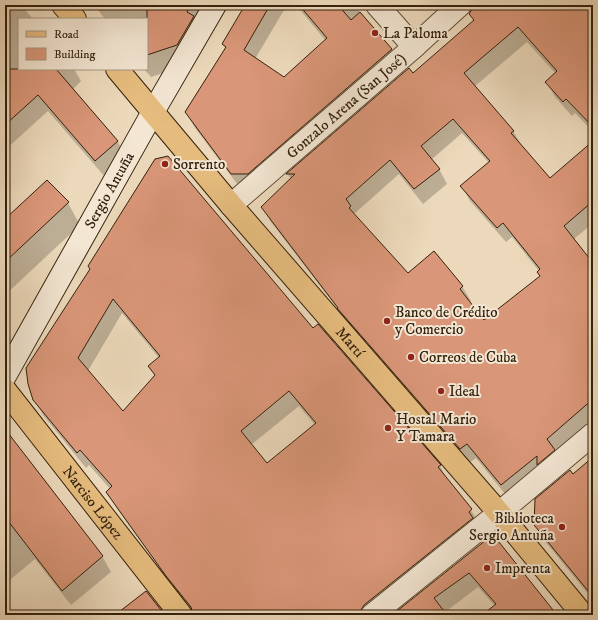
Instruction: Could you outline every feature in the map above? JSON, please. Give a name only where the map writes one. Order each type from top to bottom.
[{"type":"main road","points":[[63,5],[74,18]]},
{"type":"main road","name":"Martí","points":[[117,70],[231,205],[498,513],[583,615]]},
{"type":"main road","name":"Narciso López","points":[[5,390],[181,615]]},
{"type":"street","name":"Sergio Antuña","points":[[5,376],[153,112],[215,5]]},
{"type":"street","points":[[377,5],[414,47]]},
{"type":"street","name":"Gonzalo Arena (San José)","points":[[231,205],[414,47],[460,5]]},
{"type":"street","points":[[372,615],[593,434]]},
{"type":"building","points":[[147,5],[190,5],[187,12],[194,16],[177,45],[148,55]]},
{"type":"building","points":[[245,5],[270,5],[244,50],[284,77],[327,38],[299,5],[338,5],[351,20],[360,12],[392,49],[248,174],[231,174],[185,112],[226,47],[222,44]]},
{"type":"building","points":[[472,5],[593,5],[593,127],[566,99],[563,102],[545,82],[557,71],[518,27],[464,73],[514,131],[511,133],[550,178],[593,141],[593,201],[564,226],[593,263],[593,399],[547,439],[555,450],[537,465],[537,456],[501,485],[467,444],[460,449],[337,308],[261,207],[295,174],[286,174],[409,68],[413,73],[474,20],[469,14],[472,9]],"holes":[[[453,119],[490,161],[460,186],[497,228],[503,223],[540,269],[537,272],[540,276],[484,320],[460,289],[463,286],[434,251],[408,273],[349,208],[351,206],[346,199],[390,160],[414,189],[440,169],[421,146]]]},
{"type":"building","points":[[5,69],[57,70],[118,141],[95,161],[38,95],[5,125]]},
{"type":"building","points":[[168,156],[313,328],[318,324],[441,465],[438,467],[472,509],[469,512],[473,518],[364,605],[360,615],[193,615],[191,607],[166,576],[106,492],[112,486],[80,450],[77,453],[33,400],[28,384],[26,368],[90,269],[88,266],[155,159]],"holes":[[[113,299],[160,356],[148,366],[155,375],[123,411],[78,358]],[[289,391],[316,423],[267,463],[241,431]]]},
{"type":"building","points":[[47,180],[69,202],[5,262],[5,219]]},
{"type":"building","points":[[5,429],[103,556],[62,591],[5,517]]},
{"type":"building","points":[[593,457],[593,597],[534,525],[535,499],[570,470],[573,474]]},
{"type":"building","points":[[491,536],[495,537],[557,615],[482,615],[496,604],[469,573],[434,598],[447,615],[392,615]]},
{"type":"building","points":[[146,591],[165,615],[115,615]]},
{"type":"place","name":"La Paloma","points":[[375,33]]},
{"type":"place","name":"Sorrento","points":[[165,164]]},
{"type":"place","name":"Banco de Crédito y Comercio","points":[[387,321]]},
{"type":"place","name":"Correos de Cuba","points":[[411,357]]},
{"type":"place","name":"Ideal","points":[[441,391]]},
{"type":"place","name":"Hostal Mario Y Tamara","points":[[388,428]]},
{"type":"place","name":"Biblioteca Sergio Antuña","points":[[562,527]]},
{"type":"place","name":"Imprenta","points":[[487,568]]}]
